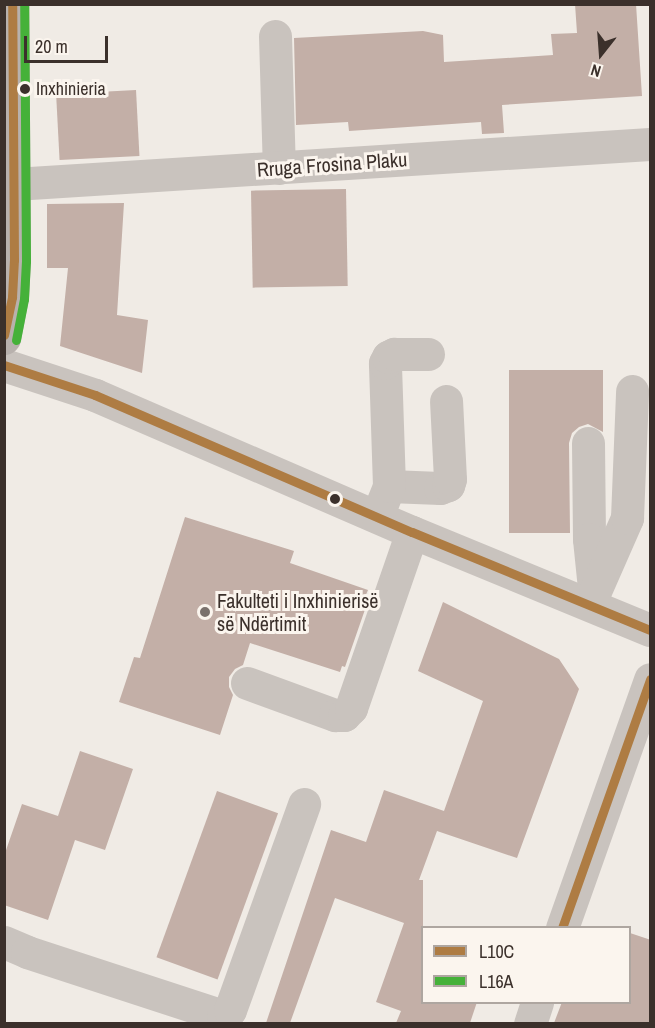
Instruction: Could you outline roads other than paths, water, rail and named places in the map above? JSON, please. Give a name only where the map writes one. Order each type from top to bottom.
[{"type":"main road","points":[[4,338],[12,297],[14,260],[12,4]]},
{"type":"street","points":[[275,36],[279,168]]},
{"type":"street","name":"Rruga Frosina Plaku","points":[[14,184],[651,144]]},
{"type":"street","points":[[377,516],[389,486],[385,363],[388,357],[394,354],[428,354]]},
{"type":"street","points":[[4,365],[95,395],[412,532],[593,598],[651,630]]},
{"type":"street","points":[[593,598],[639,518],[632,391]]},
{"type":"street","points":[[389,486],[440,488],[448,485],[450,479],[446,401]]},
{"type":"street","points":[[588,443],[589,539],[593,598]]},
{"type":"street","points":[[247,683],[335,716],[344,715],[351,708],[412,532]]},
{"type":"street","points":[[562,926],[651,679]]},
{"type":"street","points":[[4,942],[27,952],[223,1016],[231,1010],[304,804]]},
{"type":"street","points":[[530,1023],[536,1004]]},
{"type":"place","name":"Inxhinieria","points":[[25,89]]},
{"type":"place","name":"Fakulteti i Inxhinierisë së Ndërtimit","points":[[205,612]]}]
